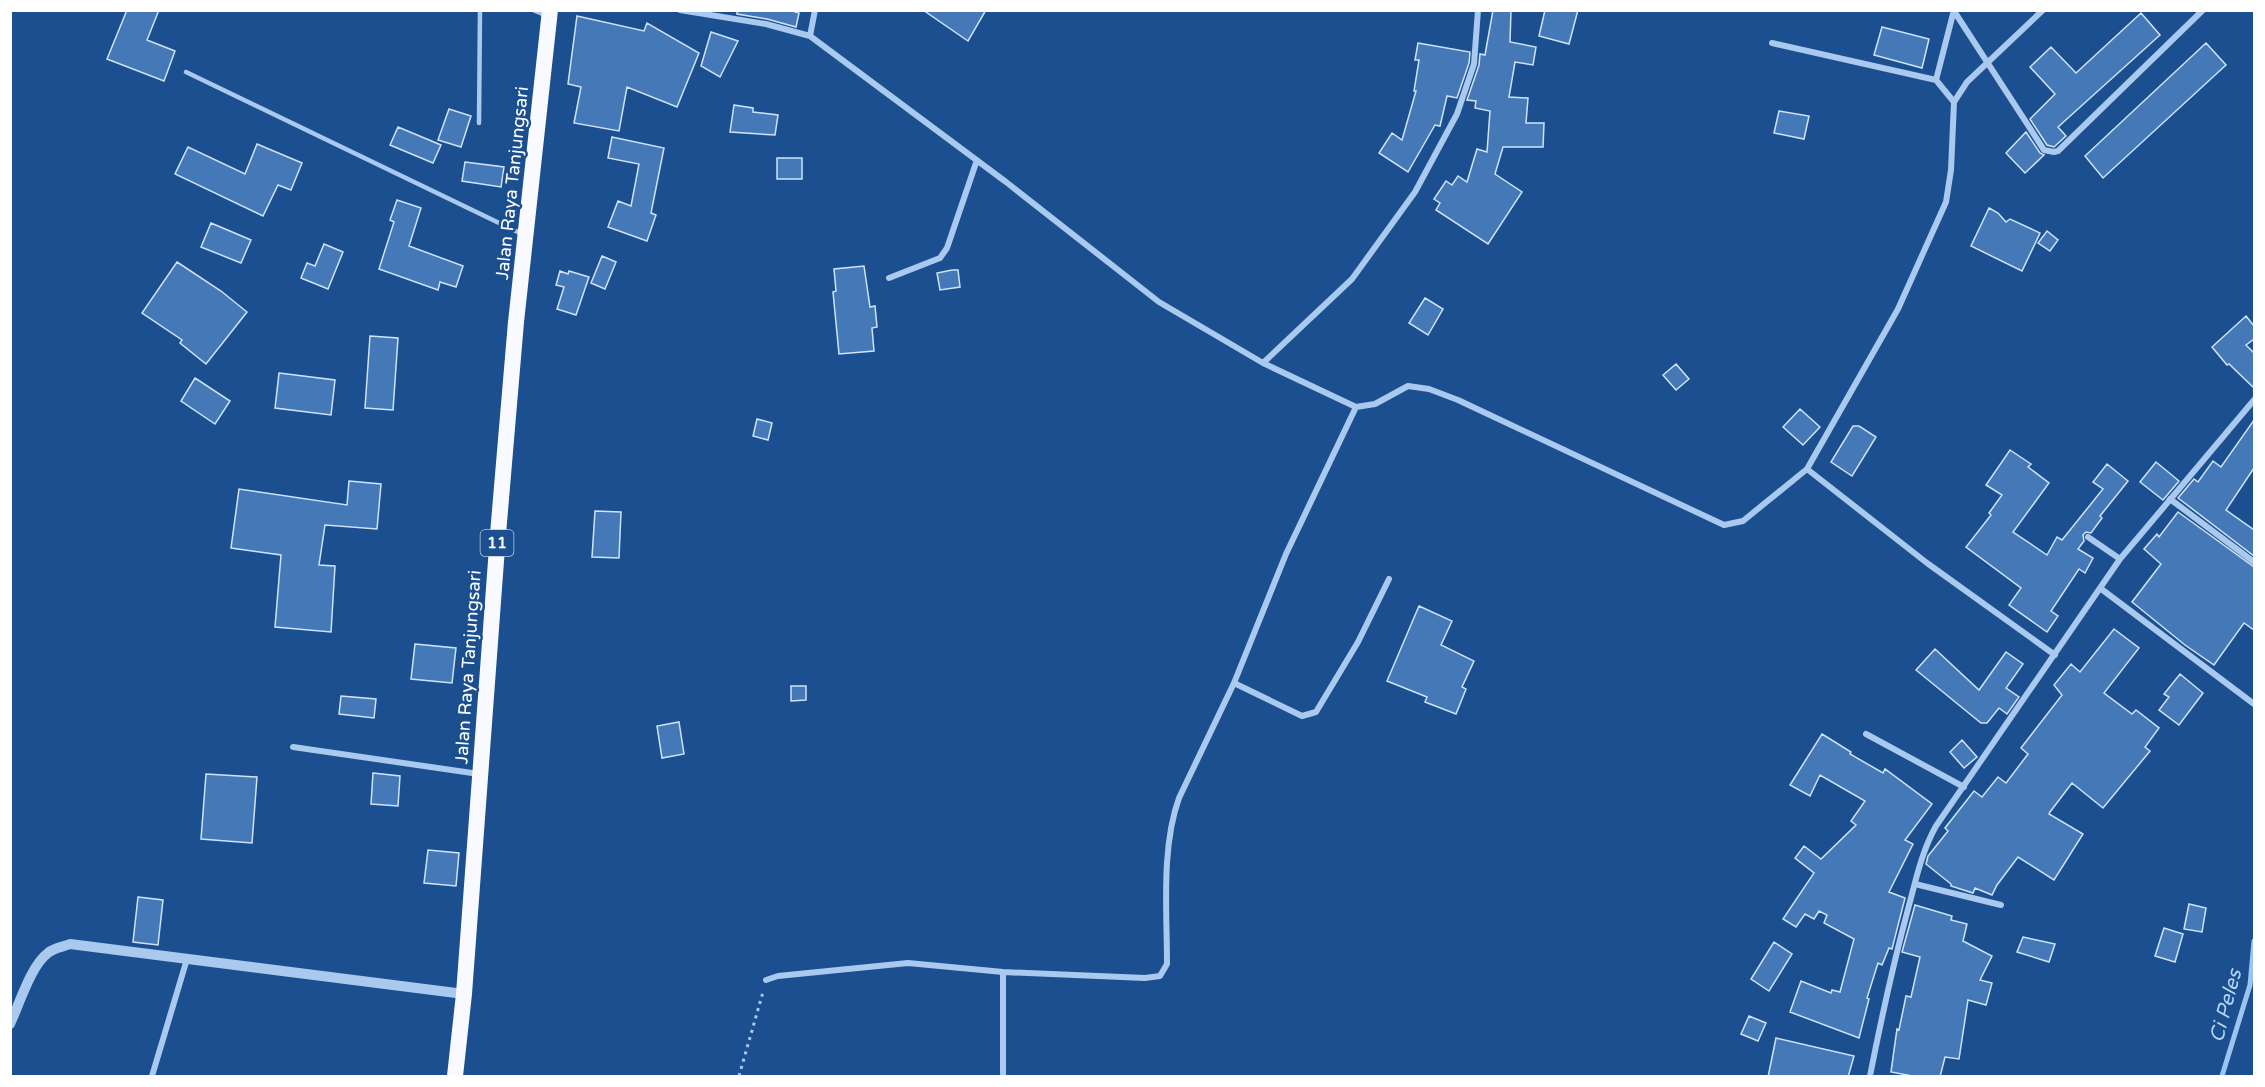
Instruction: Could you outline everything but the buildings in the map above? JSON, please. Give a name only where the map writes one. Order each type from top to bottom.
[{"type":"highway","name":"Jalan Raya Tanjungsari","points":[[455,1077],[464,994],[479,775],[514,346],[550,13]]},
{"type":"street","points":[[680,10],[766,24],[810,36],[977,160],[1159,302],[1263,363],[1356,407],[1375,404],[1408,386],[1429,389],[1458,400],[1724,525],[1743,522],[1807,469],[1898,309],[1946,202],[1951,170],[1954,102],[1967,81],[2043,10]]},
{"type":"street","points":[[810,36],[815,10]]},
{"type":"street","points":[[1263,363],[1352,279],[1415,192],[1457,114],[1474,64],[1478,10]]},
{"type":"street","points":[[1954,11],[2044,150],[2054,152],[2058,151],[2203,10]]},
{"type":"street","points":[[1936,80],[1954,11]]},
{"type":"street","points":[[1772,43],[1936,80],[1954,102]]},
{"type":"street","points":[[889,278],[940,258],[947,248],[977,160]]},
{"type":"street","points":[[1870,1077],[1890,978],[1925,846],[2120,559],[2254,400]]},
{"type":"street","points":[[766,980],[778,976],[908,963],[1003,972],[1145,978],[1156,977],[1163,973],[1167,964],[1168,850],[1173,815],[1234,682],[1286,554],[1356,407]]},
{"type":"street","points":[[1807,469],[1927,563],[2055,655]]},
{"type":"street","points":[[2170,499],[2254,562]]},
{"type":"street","points":[[2088,537],[2120,559]]},
{"type":"street","points":[[1234,682],[1302,716],[1316,712],[1358,642],[1389,579]]},
{"type":"street","points":[[2100,588],[2254,704]]},
{"type":"street","points":[[1866,734],[1964,787]]},
{"type":"street","points":[[293,747],[479,775]]},
{"type":"street","points":[[1915,884],[2001,905]]},
{"type":"street","points":[[10,1024],[35,969],[49,951],[70,945],[464,994]]},
{"type":"street","points":[[152,1077],[187,958]]},
{"type":"street","points":[[1003,972],[1003,1077]]},
{"type":"lane","points":[[479,123],[480,10]]},
{"type":"lane","points":[[533,10],[550,13]]},
{"type":"lane","points":[[186,72],[526,236]]},
{"type":"path","points":[[739,1077],[766,980]]},
{"type":"waterway","name":"Ci Peles","points":[[2222,1076],[2250,985],[2254,941]]}]
